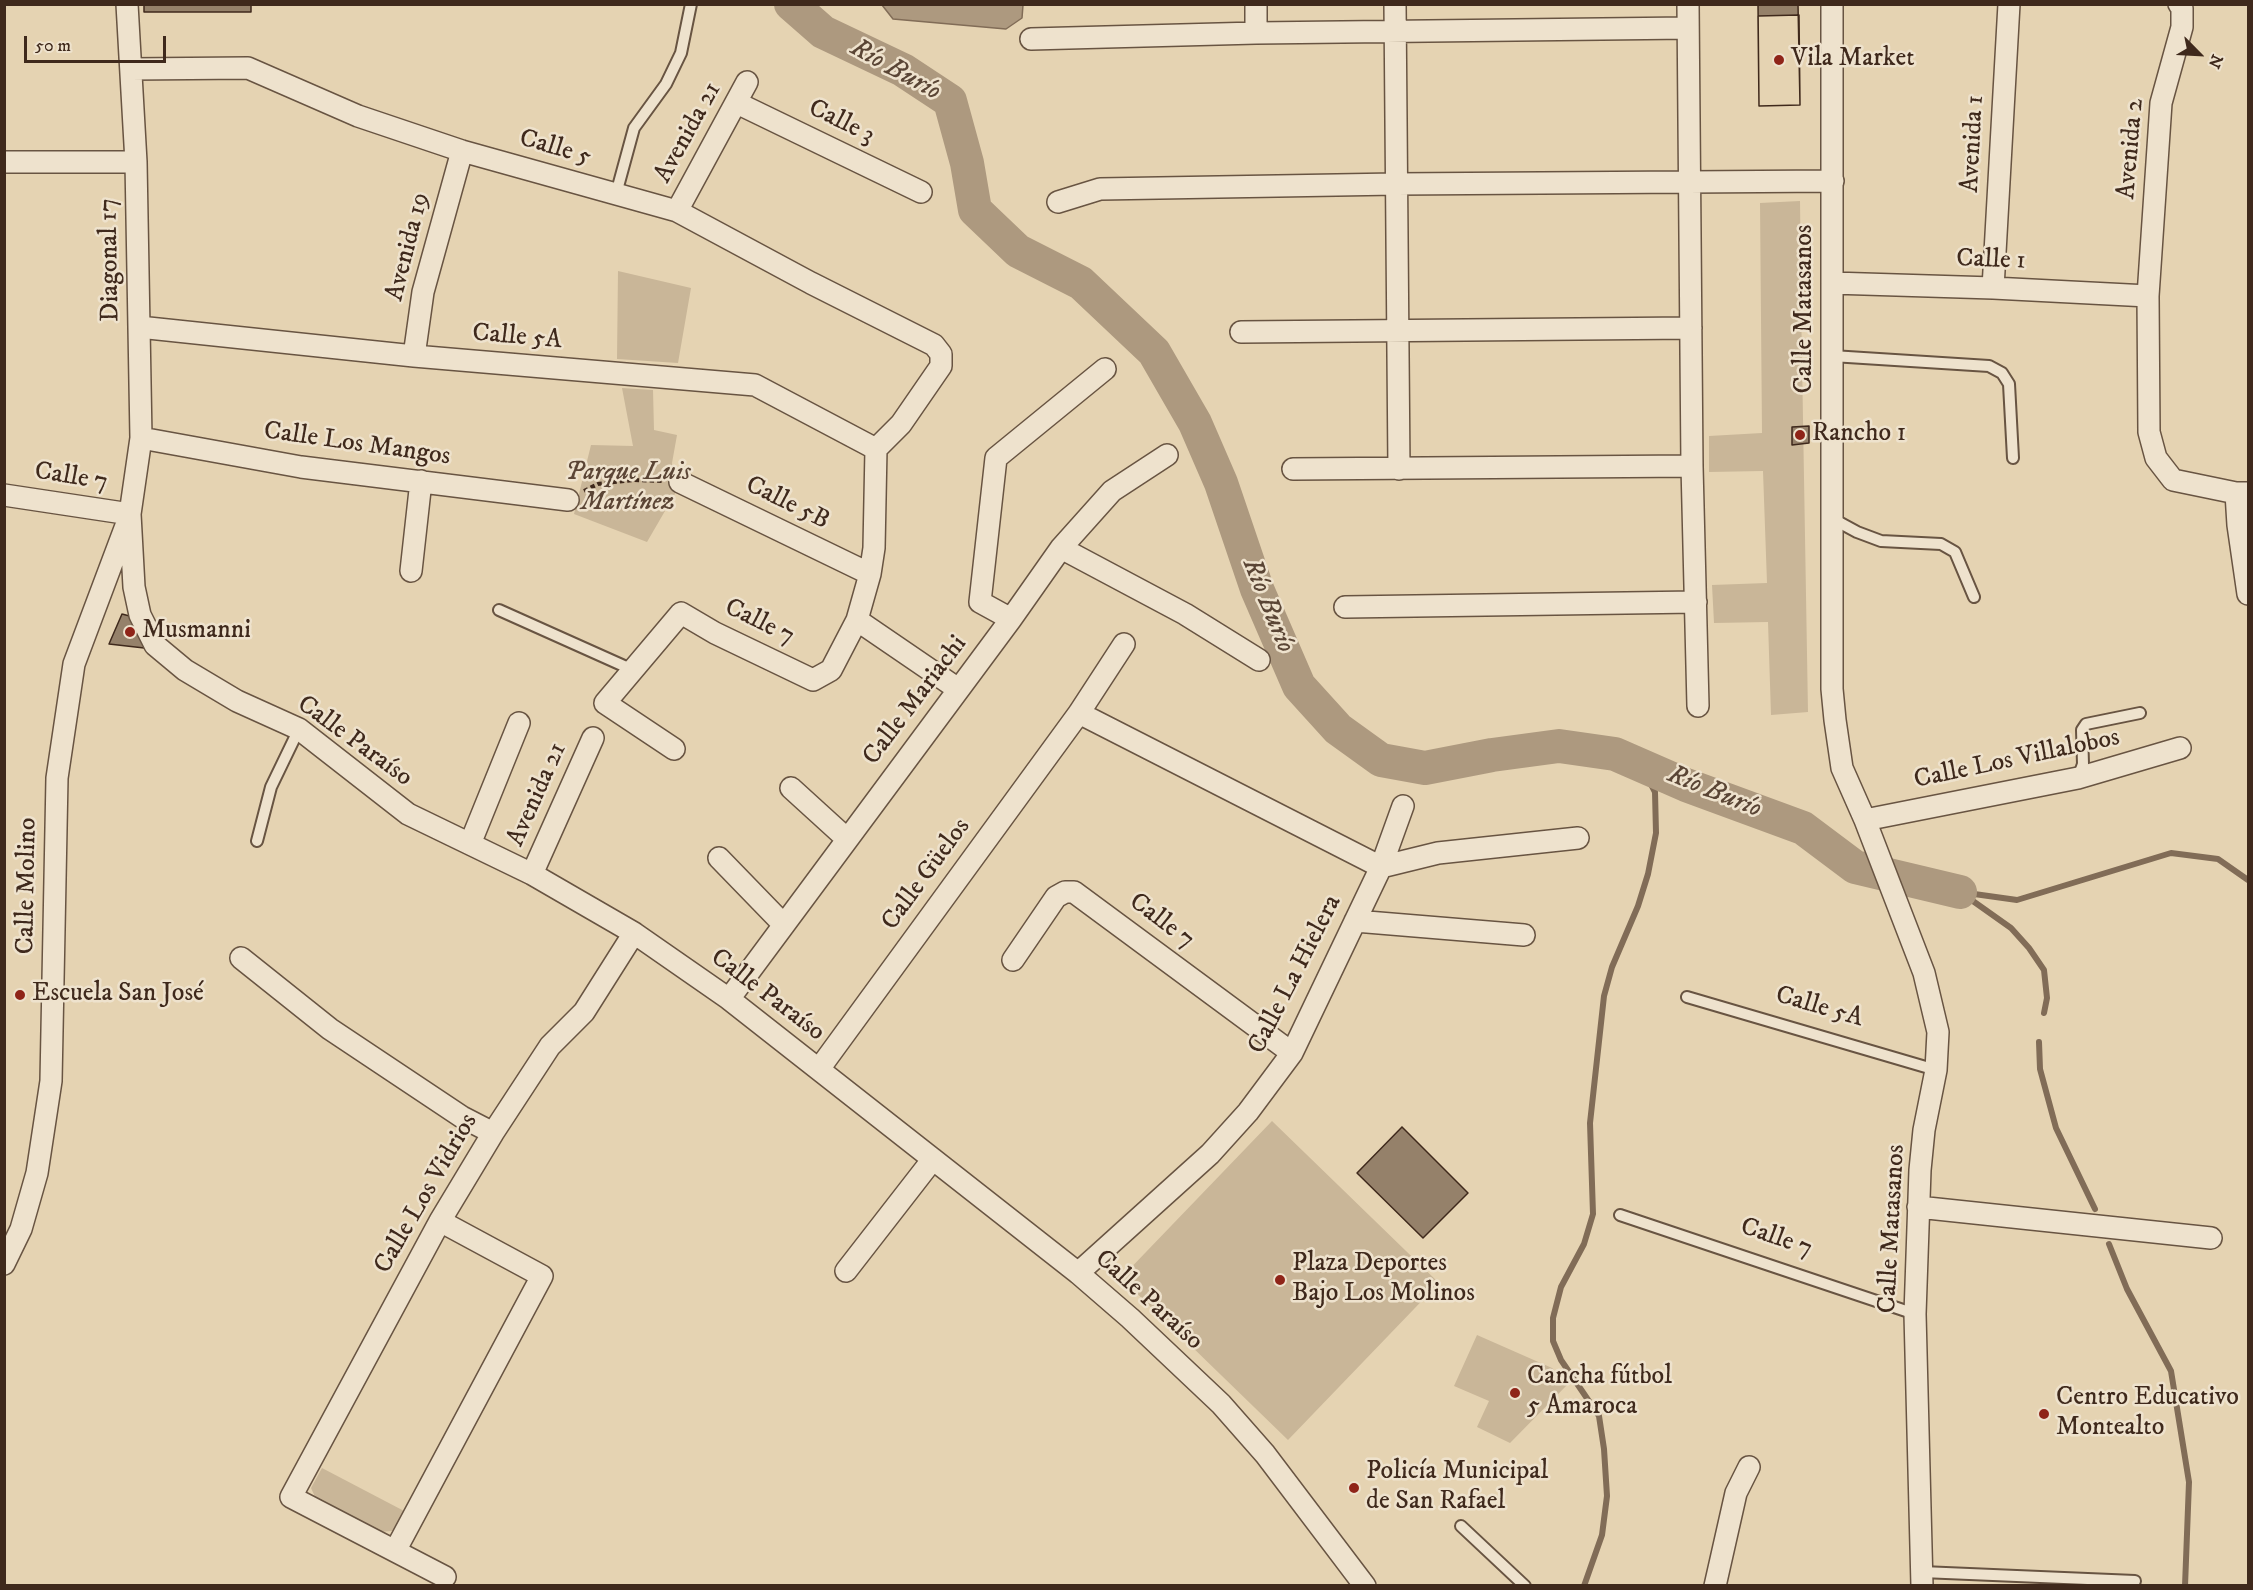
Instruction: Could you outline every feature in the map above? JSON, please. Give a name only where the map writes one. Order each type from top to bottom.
[{"type":"street","name":"Diagonal 17","points":[[127,4],[136,162],[141,438],[130,514]]},
{"type":"street","points":[[1256,4],[1256,33]]},
{"type":"street","points":[[1395,4],[1400,469]]},
{"type":"street","points":[[1688,4],[1690,328],[1698,706]]},
{"type":"street","name":"Calle Matasanos","points":[[1832,4],[1833,699],[1842,768],[1865,820],[1924,973],[1938,1032],[1936,1070],[1924,1130],[1918,1207],[1915,1314],[1922,1579]]},
{"type":"street","name":"Avenida 1","points":[[1993,288],[2009,4]]},
{"type":"street","name":"Avenida 2","points":[[2181,6],[2182,27],[2161,103],[2148,296],[2149,432],[2156,458],[2173,480],[2242,493]]},
{"type":"street","points":[[1031,39],[1256,33],[1688,28]]},
{"type":"street","name":"Calle 5","points":[[131,69],[249,68],[358,116],[462,151],[677,211],[811,283],[934,345],[941,354],[941,366],[901,424],[876,449]]},
{"type":"street","name":"Avenida 21","points":[[677,211],[747,82]]},
{"type":"street","name":"Calle 3","points":[[737,103],[921,192]]},
{"type":"street","name":"Avenida 19","points":[[414,356],[423,292],[462,151]]},
{"type":"street","points":[[4,162],[136,162]]},
{"type":"street","points":[[1058,202],[1100,189],[1833,181]]},
{"type":"street","name":"Calle 1","points":[[1832,283],[2148,296]]},
{"type":"street","name":"Calle 5A","points":[[140,327],[414,356],[755,385],[876,449]]},
{"type":"street","points":[[1241,332],[1690,328]]},
{"type":"street","points":[[1011,619],[980,602],[996,458],[1106,369]]},
{"type":"street","name":"Calle Los Mangos","points":[[141,438],[301,467],[568,500]]},
{"type":"street","points":[[876,449],[874,548],[870,574],[857,620],[958,688]]},
{"type":"street","name":"Calle Mariachi","points":[[729,999],[1011,619],[1060,548],[1112,491],[1167,456]]},
{"type":"street","points":[[1293,469],[1692,466]]},
{"type":"street","points":[[411,571],[421,481]]},
{"type":"street","name":"Calle 5B","points":[[680,482],[870,574]]},
{"type":"street","points":[[2242,493],[2238,525],[2248,594]]},
{"type":"street","name":"Calle 7","points":[[4,495],[130,514]]},
{"type":"street","name":"Calle Paraíso","points":[[130,514],[134,587],[140,615],[155,645],[185,670],[237,701],[299,729],[408,814],[532,874],[634,933],[729,999],[1078,1273],[1130,1318],[1221,1404],[1265,1454],[1365,1586]]},
{"type":"street","name":"Calle Molino","points":[[4,1264],[21,1229],[37,1173],[51,1081],[57,778],[74,664],[130,514]]},
{"type":"street","points":[[1060,548],[1185,614],[1259,660]]},
{"type":"street","points":[[1345,607],[1696,602]]},
{"type":"street","name":"Calle 7","points":[[633,670],[681,613],[715,633],[813,680],[831,670],[857,620]]},
{"type":"street","name":"Calle Güelos","points":[[819,1069],[1079,713],[1124,644]]},
{"type":"street","points":[[633,670],[605,703],[674,749]]},
{"type":"street","points":[[1079,713],[1381,867],[1438,853],[1578,838]]},
{"type":"street","points":[[470,844],[519,723]]},
{"type":"street","name":"Avenida 21","points":[[532,874],[593,738]]},
{"type":"street","name":"Calle Los Villalobos","points":[[1865,820],[2078,778],[2180,748]]},
{"type":"street","points":[[791,788],[848,839]]},
{"type":"street","name":"Calle La Hielera","points":[[1078,1273],[1210,1154],[1248,1112],[1292,1053],[1381,867],[1402,806]]},
{"type":"street","points":[[719,858],[784,925]]},
{"type":"street","name":"Calle 7","points":[[1013,960],[1056,897],[1065,892],[1074,892],[1292,1053]]},
{"type":"street","points":[[1355,921],[1524,935]]},
{"type":"street","name":"Calle Los Vidrios","points":[[395,1551],[291,1497],[440,1221],[493,1133],[550,1046],[584,1012],[634,933]]},
{"type":"street","points":[[241,958],[330,1029],[462,1117],[493,1133]]},
{"type":"street","points":[[846,1271],[933,1159]]},
{"type":"street","points":[[1918,1207],[2211,1238]]},
{"type":"street","points":[[440,1221],[542,1276],[395,1551],[445,1577]]},
{"type":"street","points":[[1715,1586],[1736,1493],[1749,1467]]},
{"type":"lane","points":[[616,194],[634,128],[666,84],[681,53],[691,4]]},
{"type":"lane","points":[[1832,356],[1989,366],[2002,373],[2009,384],[2013,458]]},
{"type":"lane","points":[[1833,519],[1857,532],[1881,541],[1941,544],[1955,552],[1974,597]]},
{"type":"lane","points":[[499,610],[633,670]]},
{"type":"lane","points":[[2078,778],[2083,764],[2082,730],[2086,724],[2140,713]]},
{"type":"lane","points":[[257,841],[271,788],[299,729]]},
{"type":"lane","name":"Calle 5A","points":[[1687,997],[1936,1070]]},
{"type":"lane","name":"Calle 7","points":[[1620,1215],[1915,1314]]},
{"type":"lane","points":[[1461,1526],[1525,1586]]},
{"type":"lane","points":[[1922,1579],[2135,1581]]},
{"type":"path","points":[[568,500],[598,484],[633,480],[680,482]]},
{"type":"green space","points":[[1800,201],[1801,285],[1806,285],[1806,302],[1801,302],[1808,712],[1771,715],[1768,622],[1714,623],[1712,585],[1767,583],[1763,471],[1709,472],[1709,436],[1762,433],[1760,203]]},
{"type":"green space","points":[[618,271],[691,288],[678,363],[617,359]]},
{"type":"green space","name":"Parque Luis Martínez","points":[[622,388],[653,390],[654,430],[677,435],[672,463],[676,492],[647,542],[574,514],[591,445],[633,446]]},
{"type":"green space","name":"Plaza Deportes Bajo Los Molinos","points":[[1272,1121],[1439,1283],[1288,1440],[1121,1278]]},
{"type":"green space","name":"Cancha fútbol 5 Amaroca","points":[[1477,1335],[1552,1368],[1568,1384],[1510,1443],[1477,1427],[1489,1401],[1454,1386]]},
{"type":"green space","points":[[322,1468],[406,1512],[397,1527],[392,1531],[379,1532],[316,1499],[311,1488]]},
{"type":"shaded area","points":[[882,5],[1023,5],[1022,18],[1006,29],[893,19]]},
{"type":"building","points":[[144,4],[251,4],[251,12],[144,12]]},
{"type":"building","name":"Vila Market","points":[[1758,4],[1798,4],[1800,105],[1759,106]]},
{"type":"building","name":"Vila Market","points":[[1799,15],[1800,105],[1759,106],[1758,16]]},
{"type":"building","name":"Rancho 1","points":[[1809,426],[1809,443],[1792,445],[1792,427]]},
{"type":"building","name":"Musmanni","points":[[122,614],[141,619],[153,649],[109,644]]},
{"type":"building","points":[[1402,1127],[1468,1193],[1423,1238],[1357,1173]]},
{"type":"waterway","name":"Río Burío","points":[[791,4],[823,32],[903,70],[950,101],[967,163],[975,210],[1018,251],[1081,283],[1154,352],[1195,423],[1221,483],[1257,589],[1299,686],[1338,729],[1381,760],[1425,768],[1492,755],[1559,746],[1615,754],[1686,785],[1803,828],[1855,867],[1960,892]]},
{"type":"waterway","points":[[1584,1586],[1602,1535],[1607,1496],[1604,1449],[1599,1416],[1561,1360],[1553,1341],[1553,1318],[1561,1287],[1584,1244],[1593,1214],[1590,1123],[1604,996],[1612,967],[1638,906],[1648,874],[1656,833],[1655,792],[1641,765]]},
{"type":"waterway","points":[[1960,892],[2017,900],[2171,853],[2218,859],[2248,880]]},
{"type":"waterway","points":[[1963,894],[2011,928],[2044,970],[2047,998],[2044,1013]]},
{"type":"waterway","points":[[2039,1042],[2040,1069],[2056,1128],[2095,1209]]},
{"type":"waterway","points":[[2109,1244],[2127,1289],[2171,1371],[2189,1482],[2185,1586]]},
{"type":"place","name":"Vila Market","points":[[1779,60]]},
{"type":"place","name":"Rancho 1","points":[[1800,435]]},
{"type":"place","name":"Musmanni","points":[[130,632]]},
{"type":"place","name":"Escuela San José","points":[[20,995]]},
{"type":"place","name":"Plaza Deportes Bajo Los Molinos","points":[[1280,1280]]},
{"type":"place","name":"Cancha fútbol 5 Amaroca","points":[[1515,1393]]},
{"type":"place","name":"Centro Educativo Montealto","points":[[2044,1414]]},
{"type":"place","name":"Policía Municipal de San Rafael","points":[[1354,1488]]}]
